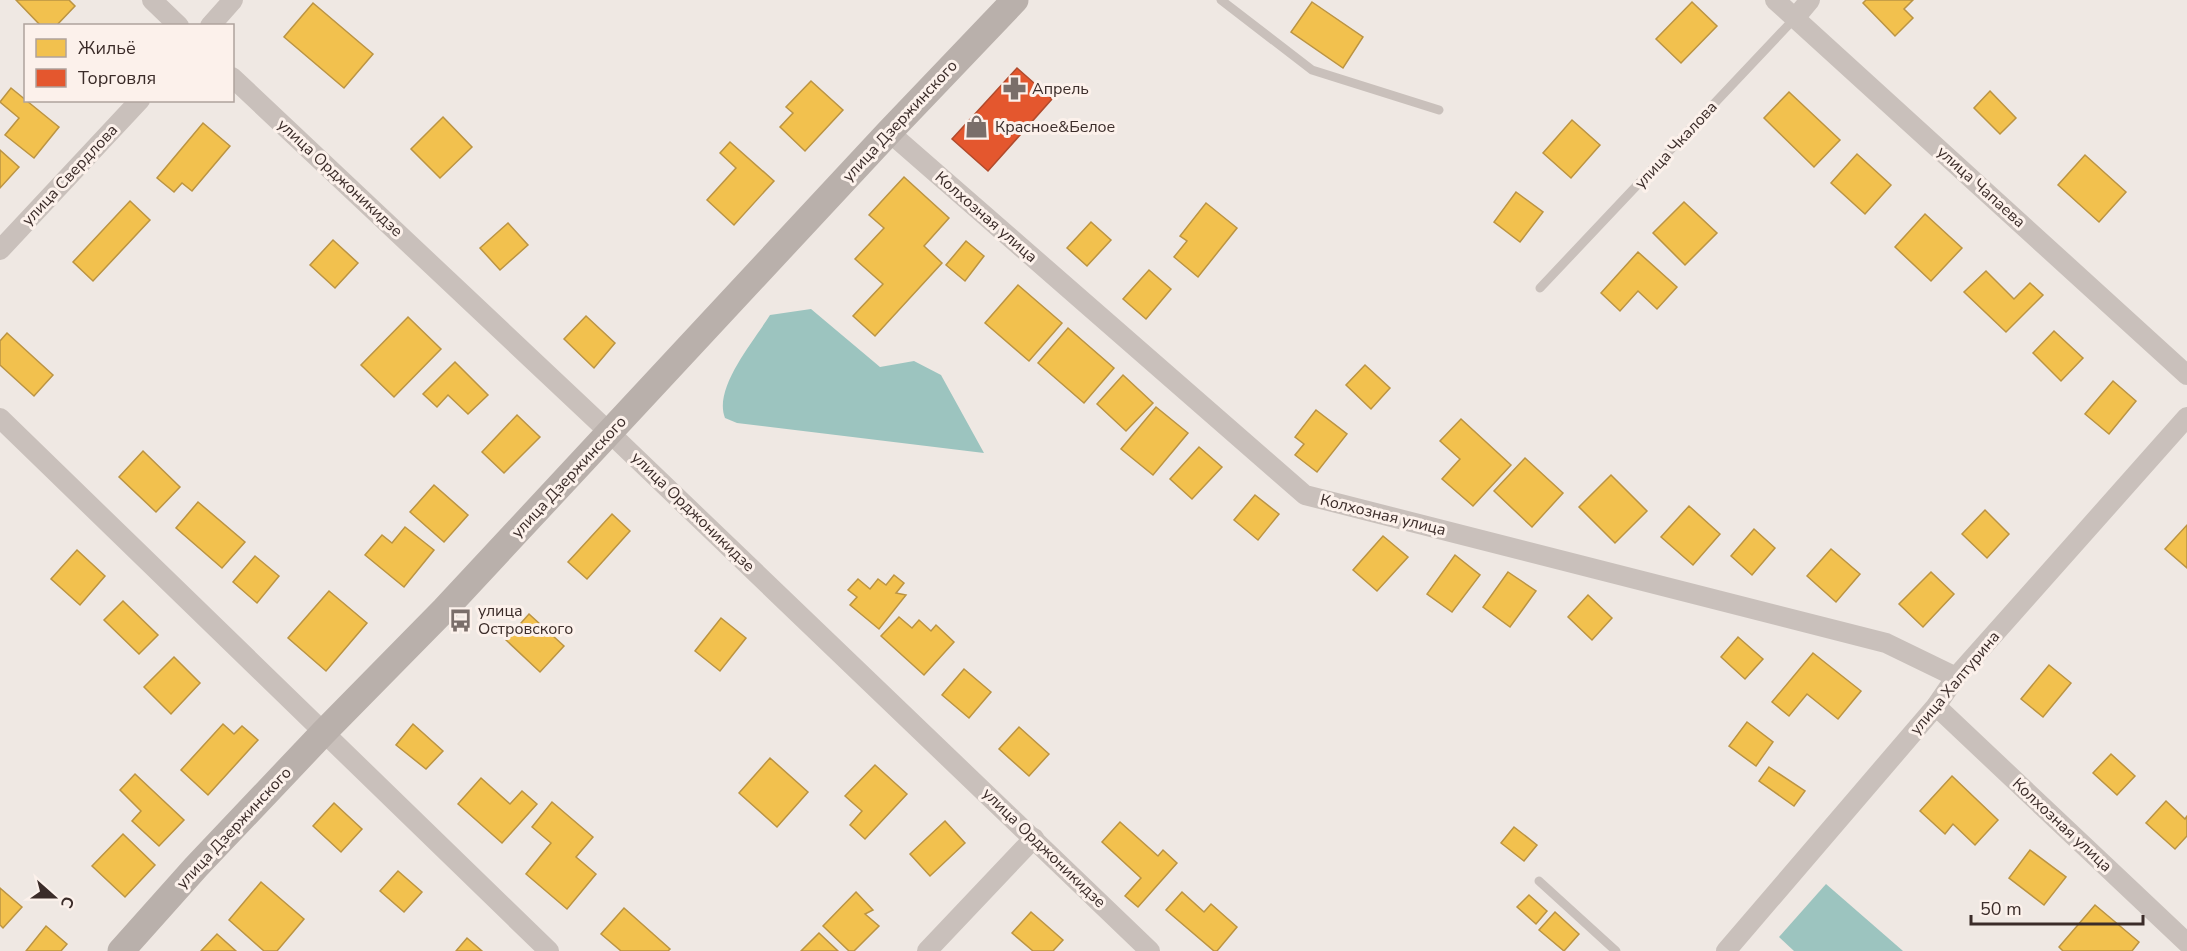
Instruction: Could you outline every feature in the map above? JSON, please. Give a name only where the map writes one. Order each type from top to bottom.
[{"type":"street","points":[[152,0],[177,24]]},
{"type":"street","points":[[212,24],[233,0]]},
{"type":"street","name":"улица Дзержинского","points":[[121,951],[196,867],[444,610],[1015,0]]},
{"type":"street","name":"улица Чапаева","points":[[1775,0],[2187,375]]},
{"type":"street","name":"улица Чкалова","points":[[1795,18],[1810,0]]},
{"type":"street","name":"улица Орджоникидзе","points":[[234,78],[610,433],[1150,951]]},
{"type":"street","name":"улица Свердлова","points":[[0,250],[138,102]]},
{"type":"street","name":"Колхозная улица","points":[[889,132],[1305,495],[1886,643],[1956,678]]},
{"type":"street","name":"улица Халтурина","points":[[1725,951],[1936,706],[1956,678],[2187,417]]},
{"type":"street","points":[[0,418],[549,951]]},
{"type":"street","name":"Колхозная улица","points":[[1936,706],[2187,943]]},
{"type":"street","points":[[927,951],[1034,838]]},
{"type":"lane","points":[[1221,0],[1312,70],[1439,110]]},
{"type":"lane","name":"улица Чкалова","points":[[1540,288],[1795,18]]},
{"type":"lane","points":[[1539,881],[1616,951]]},
{"type":"water","points":[[811,309],[880,367],[914,361],[941,375],[984,453],[737,423],[725,418],[723,406],[730,379],[770,315]]},
{"type":"water","points":[[1826,884],[1903,951],[1794,951],[1779,937]]},
{"type":"building: Жильё","points":[[16,0],[69,0],[75,6],[58,24],[39,24]]},
{"type":"building: Жильё","points":[[1866,0],[1913,0],[1904,9],[1913,18],[1895,36],[1863,3]]},
{"type":"building: Жильё","points":[[1312,2],[1363,37],[1343,68],[1291,32]]},
{"type":"building: Жильё","points":[[1692,2],[1717,26],[1681,63],[1656,39]]},
{"type":"building: Жильё","points":[[313,3],[373,54],[344,88],[284,37]]},
{"type":"building: Жильё","points":[[811,81],[843,110],[805,151],[780,127],[793,113],[786,107]]},
{"type":"building: Жильё","points":[[11,88],[24,99],[24,102],[28,102],[59,127],[34,158],[5,135],[19,118],[0,102]]},
{"type":"building: Жильё","points":[[1990,91],[2016,118],[2000,134],[1974,108]]},
{"type":"building: Жильё","points":[[1789,92],[1840,140],[1814,167],[1764,118]]},
{"type":"building: Жильё","points":[[443,117],[472,147],[440,178],[411,149]]},
{"type":"building: Жильё","points":[[1572,120],[1600,145],[1571,178],[1543,153]]},
{"type":"building: Жильё","points":[[203,123],[230,146],[192,191],[182,183],[174,192],[157,178]]},
{"type":"building: Жильё","points":[[730,142],[774,181],[734,225],[707,200],[736,168],[720,153]]},
{"type":"building: Жильё","points":[[0,150],[19,167],[0,188]]},
{"type":"building: Жильё","points":[[1857,154],[1891,185],[1865,214],[1831,183]]},
{"type":"building: Жильё","points":[[2085,155],[2126,192],[2099,222],[2058,185]]},
{"type":"building: Жильё","points":[[904,177],[949,218],[924,246],[942,263],[875,336],[853,316],[883,284],[855,259],[884,228],[869,215]]},
{"type":"building: Жильё","points":[[1516,192],[1543,212],[1520,242],[1494,222]]},
{"type":"building: Жильё","points":[[130,201],[150,220],[93,281],[73,262]]},
{"type":"building: Жильё","points":[[1684,202],[1717,233],[1685,265],[1653,233]]},
{"type":"building: Жильё","points":[[1206,203],[1237,228],[1198,277],[1174,257],[1187,241],[1180,236]]},
{"type":"building: Жильё","points":[[1925,214],[1962,248],[1931,281],[1895,247]]},
{"type":"building: Жильё","points":[[1091,222],[1111,240],[1087,266],[1067,248]]},
{"type":"building: Жильё","points":[[508,223],[528,245],[500,270],[480,248]]},
{"type":"building: Жильё","points":[[333,240],[358,263],[335,288],[310,265]]},
{"type":"building: Жильё","points":[[966,241],[984,256],[965,281],[946,265]]},
{"type":"building: Жильё","points":[[1638,252],[1677,287],[1657,309],[1638,291],[1620,311],[1601,293]]},
{"type":"building: Жильё","points":[[1149,270],[1171,289],[1146,319],[1123,299]]},
{"type":"building: Жильё","points":[[1986,271],[2014,299],[2030,283],[2043,295],[2006,332],[1964,292]]},
{"type":"building: Жильё","points":[[1018,285],[1062,323],[1029,361],[985,323]]},
{"type":"building: Жильё","points":[[586,316],[615,343],[594,368],[564,339]]},
{"type":"building: Жильё","points":[[408,317],[441,349],[394,397],[361,365]]},
{"type":"building: Жильё","points":[[1068,328],[1114,368],[1084,403],[1038,363]]},
{"type":"building: Жильё","points":[[2054,331],[2083,358],[2061,381],[2033,353]]},
{"type":"building: Жильё","points":[[7,333],[53,375],[34,396],[0,365],[0,341]]},
{"type":"building: Жильё","points":[[455,362],[488,395],[468,414],[448,395],[437,407],[423,394]]},
{"type":"building: Жильё","points":[[1365,365],[1390,388],[1371,409],[1346,385]]},
{"type":"building: Жильё","points":[[1123,375],[1153,403],[1126,431],[1097,404]]},
{"type":"building: Жильё","points":[[2113,381],[2136,401],[2109,434],[2085,414]]},
{"type":"building: Жильё","points":[[1156,407],[1188,433],[1153,475],[1121,449]]},
{"type":"building: Жильё","points":[[1316,410],[1347,434],[1317,472],[1295,455],[1304,444],[1295,437]]},
{"type":"building: Жильё","points":[[517,415],[540,437],[504,473],[482,452]]},
{"type":"building: Жильё","points":[[1461,419],[1511,465],[1473,506],[1442,479],[1460,459],[1440,441]]},
{"type":"building: Жильё","points":[[1199,447],[1222,467],[1192,499],[1170,479]]},
{"type":"building: Жильё","points":[[143,451],[180,487],[156,512],[119,477]]},
{"type":"building: Жильё","points":[[1525,458],[1563,493],[1532,527],[1494,491]]},
{"type":"building: Жильё","points":[[1611,475],[1647,511],[1615,543],[1579,507]]},
{"type":"building: Жильё","points":[[434,485],[468,515],[444,542],[410,512]]},
{"type":"building: Жильё","points":[[1255,495],[1279,514],[1258,540],[1234,520]]},
{"type":"building: Жильё","points":[[198,502],[245,542],[222,568],[176,528]]},
{"type":"building: Жильё","points":[[1689,506],[1720,534],[1693,565],[1661,537]]},
{"type":"building: Жильё","points":[[1985,510],[2009,534],[1987,558],[1962,534]]},
{"type":"building: Жильё","points":[[612,514],[630,531],[587,579],[568,562]]},
{"type":"building: Жильё","points":[[2187,525],[2187,568],[2165,549]]},
{"type":"building: Жильё","points":[[405,527],[434,550],[404,587],[365,555],[382,535],[392,543]]},
{"type":"building: Жильё","points":[[1754,529],[1775,548],[1752,575],[1731,556]]},
{"type":"building: Жильё","points":[[1383,536],[1408,557],[1377,591],[1353,570]]},
{"type":"building: Жильё","points":[[1831,549],[1860,574],[1836,602],[1807,576]]},
{"type":"building: Жильё","points":[[77,550],[105,576],[80,605],[51,579]]},
{"type":"building: Жильё","points":[[1455,555],[1480,575],[1452,612],[1427,594]]},
{"type":"building: Жильё","points":[[255,556],[279,576],[257,603],[233,582]]},
{"type":"building: Жильё","points":[[1508,572],[1536,591],[1510,627],[1483,607]]},
{"type":"building: Жильё","points":[[1931,572],[1954,594],[1923,627],[1899,604]]},
{"type":"building: Жильё","points":[[894,575],[904,583],[896,593],[906,595],[879,629],[850,605],[857,597],[848,590],[858,579],[870,589],[878,579],[886,585]]},
{"type":"building: Жильё","points":[[329,591],[367,623],[326,671],[288,638]]},
{"type":"building: Жильё","points":[[1588,595],[1612,618],[1592,640],[1568,617]]},
{"type":"building: Жильё","points":[[123,601],[158,635],[139,654],[104,620]]},
{"type":"building: Жильё","points":[[529,614],[564,646],[540,672],[506,640]]},
{"type":"building: Жильё","points":[[899,617],[912,628],[919,620],[931,631],[936,625],[954,642],[924,675],[881,636]]},
{"type":"building: Жильё","points":[[721,618],[746,638],[720,671],[695,651]]},
{"type":"building: Жильё","points":[[1738,637],[1763,659],[1745,679],[1721,657]]},
{"type":"building: Жильё","points":[[1813,653],[1861,691],[1838,719],[1807,694],[1789,716],[1772,702]]},
{"type":"building: Жильё","points":[[174,657],[200,683],[171,714],[144,687]]},
{"type":"building: Жильё","points":[[2049,665],[2071,683],[2043,717],[2021,699]]},
{"type":"building: Жильё","points":[[964,669],[991,692],[969,718],[942,695]]},
{"type":"building: Жильё","points":[[1747,722],[1773,742],[1756,766],[1729,746]]},
{"type":"building: Жильё","points":[[223,724],[234,734],[242,726],[258,740],[208,795],[181,770]]},
{"type":"building: Жильё","points":[[413,724],[443,751],[426,769],[396,745]]},
{"type":"building: Жильё","points":[[1019,727],[1049,754],[1029,776],[999,749]]},
{"type":"building: Жильё","points":[[2111,754],[2135,776],[2117,795],[2093,773]]},
{"type":"building: Жильё","points":[[770,758],[808,792],[777,827],[739,793]]},
{"type":"building: Жильё","points":[[875,765],[907,794],[865,839],[850,825],[862,811],[845,796]]},
{"type":"building: Жильё","points":[[1769,767],[1805,791],[1794,806],[1759,781]]},
{"type":"building: Жильё","points":[[135,774],[184,820],[159,846],[132,821],[141,811],[120,790]]},
{"type":"building: Жильё","points":[[1952,776],[1998,820],[1975,845],[1953,824],[1945,834],[1920,811]]},
{"type":"building: Жильё","points":[[481,778],[510,804],[522,791],[537,804],[502,843],[458,804]]},
{"type":"building: Жильё","points":[[2166,801],[2185,819],[2187,816],[2187,836],[2175,849],[2146,823]]},
{"type":"building: Жильё","points":[[552,802],[593,837],[576,857],[596,874],[567,909],[526,874],[551,843],[532,827]]},
{"type":"building: Жильё","points":[[334,803],[362,829],[341,852],[313,826]]},
{"type":"building: Жильё","points":[[945,821],[965,843],[930,876],[910,854]]},
{"type":"building: Жильё","points":[[1120,822],[1158,856],[1163,850],[1177,863],[1138,907],[1125,896],[1141,878],[1102,842]]},
{"type":"building: Жильё","points":[[1514,827],[1537,845],[1524,861],[1501,843]]},
{"type":"building: Жильё","points":[[123,834],[155,865],[125,897],[92,866]]},
{"type":"building: Жильё","points":[[2030,850],[2066,877],[2044,905],[2009,878]]},
{"type":"building: Жильё","points":[[398,871],[422,892],[404,912],[380,891]]},
{"type":"building: Жильё","points":[[261,882],[304,919],[277,951],[264,951],[229,920]]},
{"type":"building: Жильё","points":[[0,888],[22,907],[3,928],[0,925]]},
{"type":"building: Жильё","points":[[856,892],[873,910],[865,914],[879,926],[854,951],[849,951],[823,926]]},
{"type":"building: Жильё","points":[[1182,892],[1204,912],[1211,904],[1237,927],[1217,951],[1214,951],[1166,910]]},
{"type":"building: Жильё","points":[[1529,895],[1547,911],[1536,924],[1517,907]]},
{"type":"building: Жильё","points":[[2095,905],[2139,942],[2132,951],[2063,951],[2059,947]]},
{"type":"building: Жильё","points":[[624,908],[670,949],[668,951],[621,951],[601,934]]},
{"type":"building: Жильё","points":[[1031,912],[1063,940],[1053,951],[1033,951],[1012,933]]},
{"type":"building: Жильё","points":[[1555,912],[1579,934],[1564,951],[1539,930]]},
{"type":"building: Жильё","points":[[46,926],[67,944],[61,951],[26,951]]},
{"type":"building: Жильё","points":[[819,933],[838,951],[801,951]]},
{"type":"building: Жильё","points":[[217,934],[236,951],[201,951]]},
{"type":"building: Жильё","points":[[467,938],[482,951],[456,951]]},
{"type":"building: Торговля","points":[[1017,68],[1052,99],[988,171],[952,139]]},
{"type":"place","name":"Апрель","points":[[1014,89]]},
{"type":"place","name":"Красное&Белое","points":[[977,127]]},
{"type":"place","name":"улица Островского","points":[[460,620]]}]
